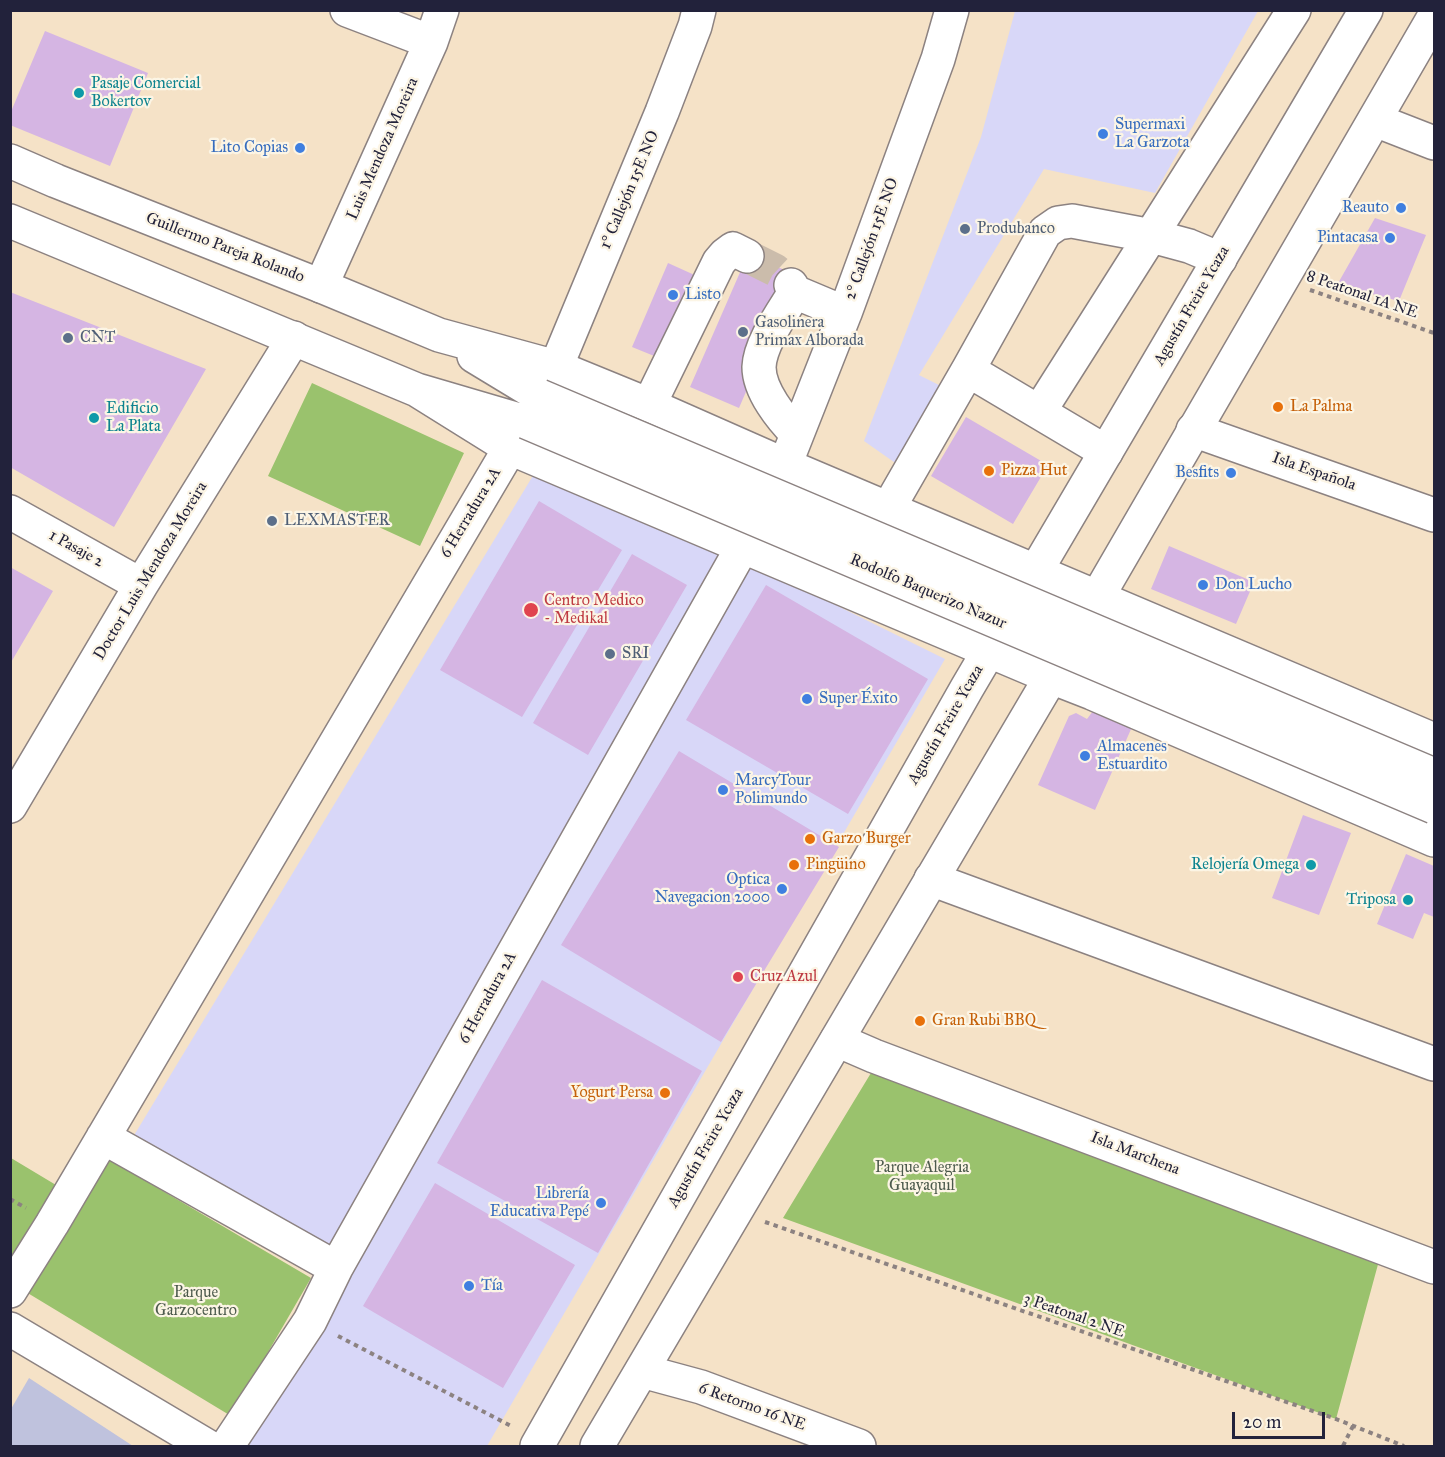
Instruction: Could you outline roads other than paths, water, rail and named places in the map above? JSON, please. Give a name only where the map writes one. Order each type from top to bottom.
[{"type":"main road","points":[[347,10],[431,42]]},
{"type":"main road","name":"Luis Mendoza Moreira","points":[[321,286],[431,42],[442,10]]},
{"type":"main road","name":"1° Callejón 15E NO","points":[[556,367],[662,112],[699,10]]},
{"type":"main road","name":"2° Callejón 15E NO","points":[[785,465],[845,313],[938,59],[952,10]]},
{"type":"main road","points":[[1039,412],[1294,10]]},
{"type":"main road","name":"Agustín Freire Ycaza","points":[[538,1444],[989,650],[1366,10]]},
{"type":"main road","points":[[597,1446],[1051,677],[1434,17]]},
{"type":"main road","points":[[1375,120],[1434,143]]},
{"type":"main road","name":"Guillermo Pareja Rolando","points":[[10,161],[439,335]]},
{"type":"main road","points":[[10,221],[294,338]]},
{"type":"main road","points":[[888,508],[1045,232],[1058,223],[1072,221],[1152,236],[1190,246],[1220,259]]},
{"type":"main road","points":[[649,405],[719,262],[734,249],[747,256]]},
{"type":"main road","points":[[797,434],[781,418],[761,379],[759,366],[765,345],[793,288],[845,313]]},
{"type":"main road","points":[[439,335],[556,367],[1434,740]]},
{"type":"main road","name":"Rodolfo Baquerizo Nazur","points":[[439,335],[526,422],[1434,807]]},
{"type":"main road","name":"Rodolfo Baquerizo Nazur","points":[[294,338],[417,390],[526,422],[1434,775]]},
{"type":"main road","name":"Doctor Luis Mendoza Moreira","points":[[10,806],[141,585],[294,338]]},
{"type":"main road","points":[[968,370],[1106,452]]},
{"type":"main road","points":[[526,422],[743,546],[1434,840]]},
{"type":"main road","name":"6 Herradura 2A","points":[[10,1291],[104,1137],[526,422]]},
{"type":"main road","name":"Isla Española","points":[[1193,430],[1434,515]]},
{"type":"main road","name":"1 Pasaje 2","points":[[10,512],[141,585]]},
{"type":"main road","points":[[897,612],[927,609],[938,602],[955,579],[959,563],[956,551],[948,539],[936,529]]},
{"type":"main road","name":"6 Herradura 2A","points":[[227,1446],[310,1321],[336,1268],[743,546]]},
{"type":"main road","points":[[1152,720],[1133,698],[1129,686],[1132,670],[1147,646],[1158,638],[1188,635]]},
{"type":"main road","points":[[931,879],[1434,1064]]},
{"type":"main road","name":"Isla Marchena","points":[[837,1040],[874,1056],[1434,1267]]},
{"type":"main road","points":[[104,1137],[336,1268]]},
{"type":"main road","points":[[10,1329],[207,1446]]},
{"type":"main road","name":"6 Retorno 16 NE","points":[[642,1371],[701,1387],[859,1446]]},
{"type":"tunnel","points":[[747,256],[775,270],[791,285]]},
{"type":"place","name":"Pasaje Comercial Bokertov","points":[[79,93]]},
{"type":"place","name":"Supermaxi La Garzota","points":[[1103,134]]},
{"type":"place","name":"Lito Copias","points":[[300,148]]},
{"type":"place","name":"Reauto","points":[[1401,208]]},
{"type":"place","name":"Produbanco","points":[[965,229]]},
{"type":"place","name":"Pintacasa","points":[[1390,238]]},
{"type":"place","name":"Listo","points":[[673,295]]},
{"type":"place","name":"Gasolinera Primax Alborada","points":[[743,332]]},
{"type":"place","name":"CNT","points":[[68,338]]},
{"type":"place","name":"La Palma","points":[[1278,407]]},
{"type":"place","name":"Edificio La Plata","points":[[94,418]]},
{"type":"place","name":"Pizza Hut","points":[[989,471]]},
{"type":"place","name":"Besfits","points":[[1231,473]]},
{"type":"place","name":"LEXMASTER","points":[[272,521]]},
{"type":"place","name":"Don Lucho","points":[[1203,585]]},
{"type":"place","name":"Centro Medico - Medikal","points":[[531,610]]},
{"type":"place","name":"SRI","points":[[610,654]]},
{"type":"place","name":"Super Éxito","points":[[807,699]]},
{"type":"place","name":"Almacenes Estuardito","points":[[1085,756]]},
{"type":"place","name":"MarcyTour Polimundo","points":[[723,790]]},
{"type":"place","name":"Garzo Burger","points":[[810,839]]},
{"type":"place","name":"Pingüino","points":[[794,865]]},
{"type":"place","name":"Relojería Omega","points":[[1311,865]]},
{"type":"place","name":"Optica Navegacion 2000","points":[[782,889]]},
{"type":"place","name":"Triposa","points":[[1408,900]]},
{"type":"place","name":"Cruz Azul","points":[[738,977]]},
{"type":"place","name":"Gran Rubi BBQ","points":[[920,1021]]},
{"type":"place","name":"Yogurt Persa","points":[[665,1093]]},
{"type":"place","name":"Librería Educativa Pepé","points":[[601,1203]]},
{"type":"place","name":"Tía","points":[[469,1286]]},
{"type":"park label","name":"Parque Alegria Guayaquil","points":[[922,1177]]},
{"type":"park label","name":"Parque Garzocentro","points":[[196,1302]]}]
